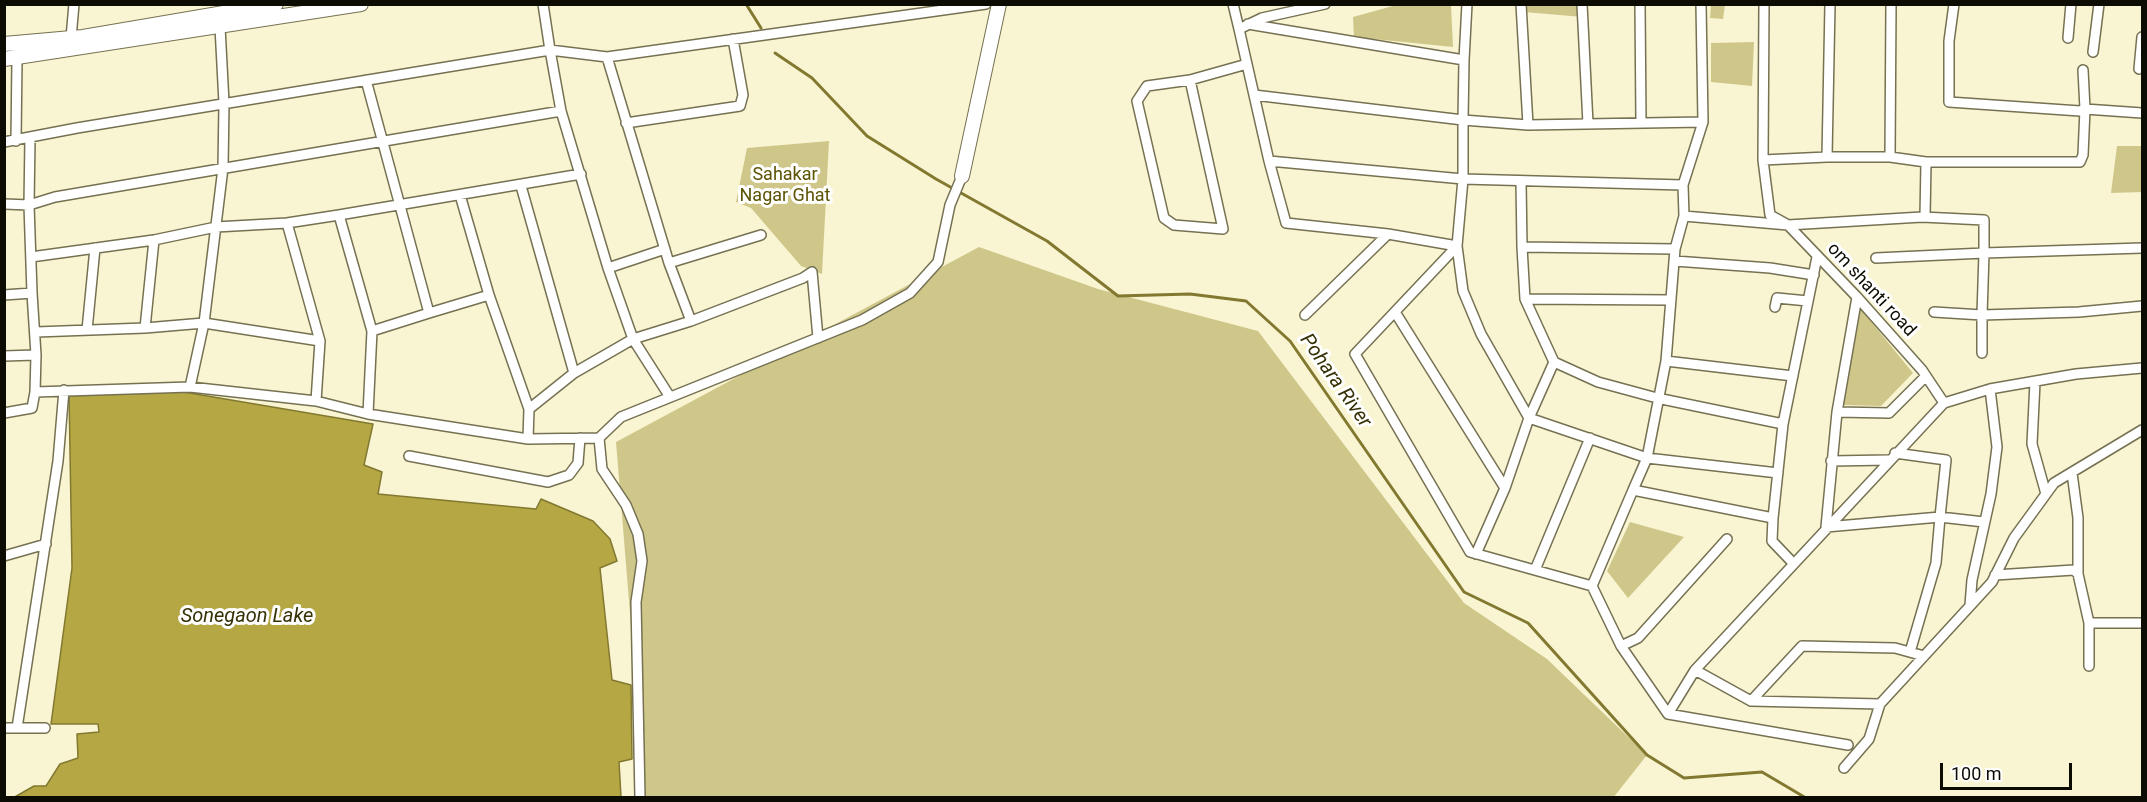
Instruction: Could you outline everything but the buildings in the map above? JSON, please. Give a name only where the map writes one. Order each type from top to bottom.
[{"type":"main road","points":[[11,59],[220,27],[276,4]]},
{"type":"main road","points":[[4,44],[71,38],[255,11],[361,4]]},
{"type":"main road","points":[[962,176],[999,4]]},
{"type":"street","points":[[71,38],[74,4]]},
{"type":"street","points":[[543,4],[561,111],[608,268],[633,339],[670,397]]},
{"type":"street","points":[[4,142],[550,50],[607,57],[986,4]]},
{"type":"street","points":[[1233,4],[1286,223],[1388,234],[1457,246]]},
{"type":"street","points":[[1239,29],[1262,18],[1325,4]]},
{"type":"street","points":[[1467,4],[1462,179],[1457,246],[1463,291],[1481,334],[1529,418],[1647,458],[1778,473]]},
{"type":"street","points":[[1521,4],[1528,125]]},
{"type":"street","points":[[1582,4],[1588,124]]},
{"type":"street","points":[[1640,4],[1641,123]]},
{"type":"street","points":[[1592,586],[1647,458],[1666,360],[1675,249],[1684,216],[1683,185],[1703,122],[1701,4]]},
{"type":"street","name":"om shanti road","points":[[1764,4],[1763,160],[1770,214],[1788,225],[1857,297],[1926,376],[1944,403]]},
{"type":"street","points":[[1827,157],[1830,4]]},
{"type":"street","points":[[1890,4],[1890,157]]},
{"type":"street","points":[[1954,4],[1949,41],[1949,102],[2142,113]]},
{"type":"street","points":[[2068,38],[2071,4]]},
{"type":"street","points":[[2093,52],[2099,4]]},
{"type":"street","points":[[1248,24],[1464,60]]},
{"type":"street","points":[[190,387],[204,323],[223,168],[225,103],[220,27]]},
{"type":"street","points":[[2139,69],[2142,37]]},
{"type":"street","points":[[626,123],[740,106],[743,95],[733,39]]},
{"type":"street","points":[[607,57],[669,263],[690,321]]},
{"type":"street","points":[[11,59],[16,141]]},
{"type":"street","points":[[1190,80],[1223,229],[1174,225],[1164,218],[1137,101],[1147,86],[1190,80],[1247,64]]},
{"type":"street","points":[[1763,160],[1890,157],[1926,162],[2080,162],[2083,154],[2085,109],[2083,70]]},
{"type":"street","points":[[366,80],[384,139],[429,313]]},
{"type":"street","points":[[1254,95],[1463,120],[1528,125],[1703,122]]},
{"type":"street","points":[[4,204],[29,205],[55,197],[384,139],[561,111]]},
{"type":"street","points":[[4,413],[32,408],[35,392],[36,333],[32,293],[29,205],[30,138]]},
{"type":"street","points":[[1269,160],[1462,179],[1683,185]]},
{"type":"street","points":[[1925,217],[1926,162]]},
{"type":"street","points":[[31,257],[154,240],[216,227],[288,223],[399,203],[521,186],[581,174]]},
{"type":"street","points":[[35,392],[190,387],[316,401],[368,414],[528,439],[599,438],[621,417],[862,320],[910,294],[938,262],[950,205],[962,176]]},
{"type":"street","points":[[1521,182],[1525,299],[1554,362],[1598,382],[1657,398],[1783,424]]},
{"type":"street","points":[[521,186],[574,373]]},
{"type":"street","points":[[460,195],[489,295],[529,409],[528,439]]},
{"type":"street","points":[[339,215],[372,331],[368,414]]},
{"type":"street","points":[[1684,216],[1788,225],[1925,217],[1984,220],[1982,353]]},
{"type":"street","points":[[288,223],[320,341],[316,401]]},
{"type":"street","points":[[1305,315],[1388,234]]},
{"type":"street","points":[[669,263],[761,235]]},
{"type":"street","points":[[145,328],[154,240]]},
{"type":"street","points":[[1457,246],[1355,354],[1470,552],[1592,586],[1621,646],[1668,714],[1848,745]]},
{"type":"street","points":[[1522,247],[1675,249]]},
{"type":"street","points":[[87,330],[95,248]]},
{"type":"street","points":[[1876,258],[2142,248]]},
{"type":"street","points":[[608,268],[665,249]]},
{"type":"street","points":[[1793,563],[1772,541],[1773,518],[1783,424],[1817,257]]},
{"type":"street","points":[[1675,261],[1770,268],[1814,275]]},
{"type":"street","points":[[529,409],[574,373],[633,339],[690,321],[803,278],[812,272],[818,338]]},
{"type":"street","points":[[4,295],[32,293]]},
{"type":"street","points":[[372,331],[489,295]]},
{"type":"street","points":[[1826,527],[1837,412],[1857,297]]},
{"type":"street","points":[[1775,307],[1777,298],[1808,301]]},
{"type":"street","points":[[1525,299],[1671,300]]},
{"type":"street","points":[[1934,312],[1982,315],[2079,312],[2142,306]]},
{"type":"street","points":[[1395,312],[1505,488]]},
{"type":"street","points":[[36,333],[204,323],[320,341]]},
{"type":"street","points":[[4,356],[36,355]]},
{"type":"street","points":[[1666,360],[1793,376]]},
{"type":"street","points":[[1476,554],[1505,488],[1529,418],[1554,362]]},
{"type":"street","points":[[1668,714],[1695,670],[1944,403],[1990,388],[2076,374],[2142,368]]},
{"type":"street","points":[[1837,412],[1889,413],[1926,376]]},
{"type":"street","points":[[2035,382],[2032,444],[2046,494]]},
{"type":"street","points":[[1970,605],[1972,580],[1997,447],[1990,388]]},
{"type":"street","points":[[17,728],[58,461],[64,390]]},
{"type":"street","points":[[1844,768],[1869,739],[1880,704],[1995,575],[2014,538],[2054,483],[2142,430]]},
{"type":"street","points":[[409,456],[548,482],[569,474],[578,463],[580,438]]},
{"type":"street","points":[[599,438],[602,469],[627,505],[638,534],[642,561],[636,602],[640,798]]},
{"type":"street","points":[[1535,570],[1590,438]]},
{"type":"street","points":[[1831,461],[1892,457],[1946,460],[1936,563],[1910,652]]},
{"type":"street","points":[[2072,473],[2078,518],[2078,574],[2089,622],[2089,666]]},
{"type":"street","points":[[1633,490],[1773,518]]},
{"type":"street","points":[[1826,527],[1940,517],[1984,522]]},
{"type":"street","points":[[1621,646],[1638,638],[1727,539]]},
{"type":"street","points":[[4,556],[46,544]]},
{"type":"street","points":[[1995,575],[2047,570],[2074,570],[2078,574]]},
{"type":"street","points":[[2089,622],[2142,623]]},
{"type":"street","points":[[1750,701],[1780,666],[1802,646],[1895,648],[1924,656]]},
{"type":"street","points":[[1695,670],[1750,701],[1880,704]]},
{"type":"street","points":[[4,729],[45,728]]},
{"type":"green space","points":[[1400,4],[1451,5],[1453,47],[1354,37],[1353,17]]},
{"type":"green space","points":[[1711,4],[1725,5],[1723,19],[1710,18]]},
{"type":"green space","points":[[1524,5],[1582,5],[1583,17],[1524,12]]},
{"type":"green space","points":[[1754,42],[1752,86],[1711,82],[1711,43]]},
{"type":"green space","name":"Sahakar Nagar Ghat","points":[[829,141],[822,274],[801,266],[751,208],[736,202],[747,148]]},
{"type":"green space","points":[[2117,146],[2142,146],[2142,192],[2111,193]]},
{"type":"green space","points":[[979,247],[1098,289],[1258,331],[1464,603],[1547,659],[1647,755],[1613,798],[645,797],[616,442]]},
{"type":"green space","points":[[1860,308],[1913,373],[1881,406],[1843,405]]},
{"type":"green space","points":[[1630,522],[1684,537],[1628,598],[1607,571]]},
{"type":"water","name":"Sonegaon Lake","points":[[178,391],[373,424],[364,465],[382,472],[378,494],[536,509],[541,499],[593,521],[610,539],[617,561],[600,568],[612,680],[631,685],[632,759],[619,762],[621,797],[13,798],[34,786],[46,786],[60,764],[78,758],[77,734],[99,732],[98,724],[51,724],[72,568],[69,393]]},
{"type":"waterway","points":[[746,4],[761,28]]},
{"type":"waterway","name":"Pohara River","points":[[775,53],[812,78],[867,136],[936,179],[1047,241],[1118,296],[1190,294],[1246,301],[1290,341],[1464,592],[1528,623],[1647,755],[1684,778],[1762,772],[1806,798]]}]
